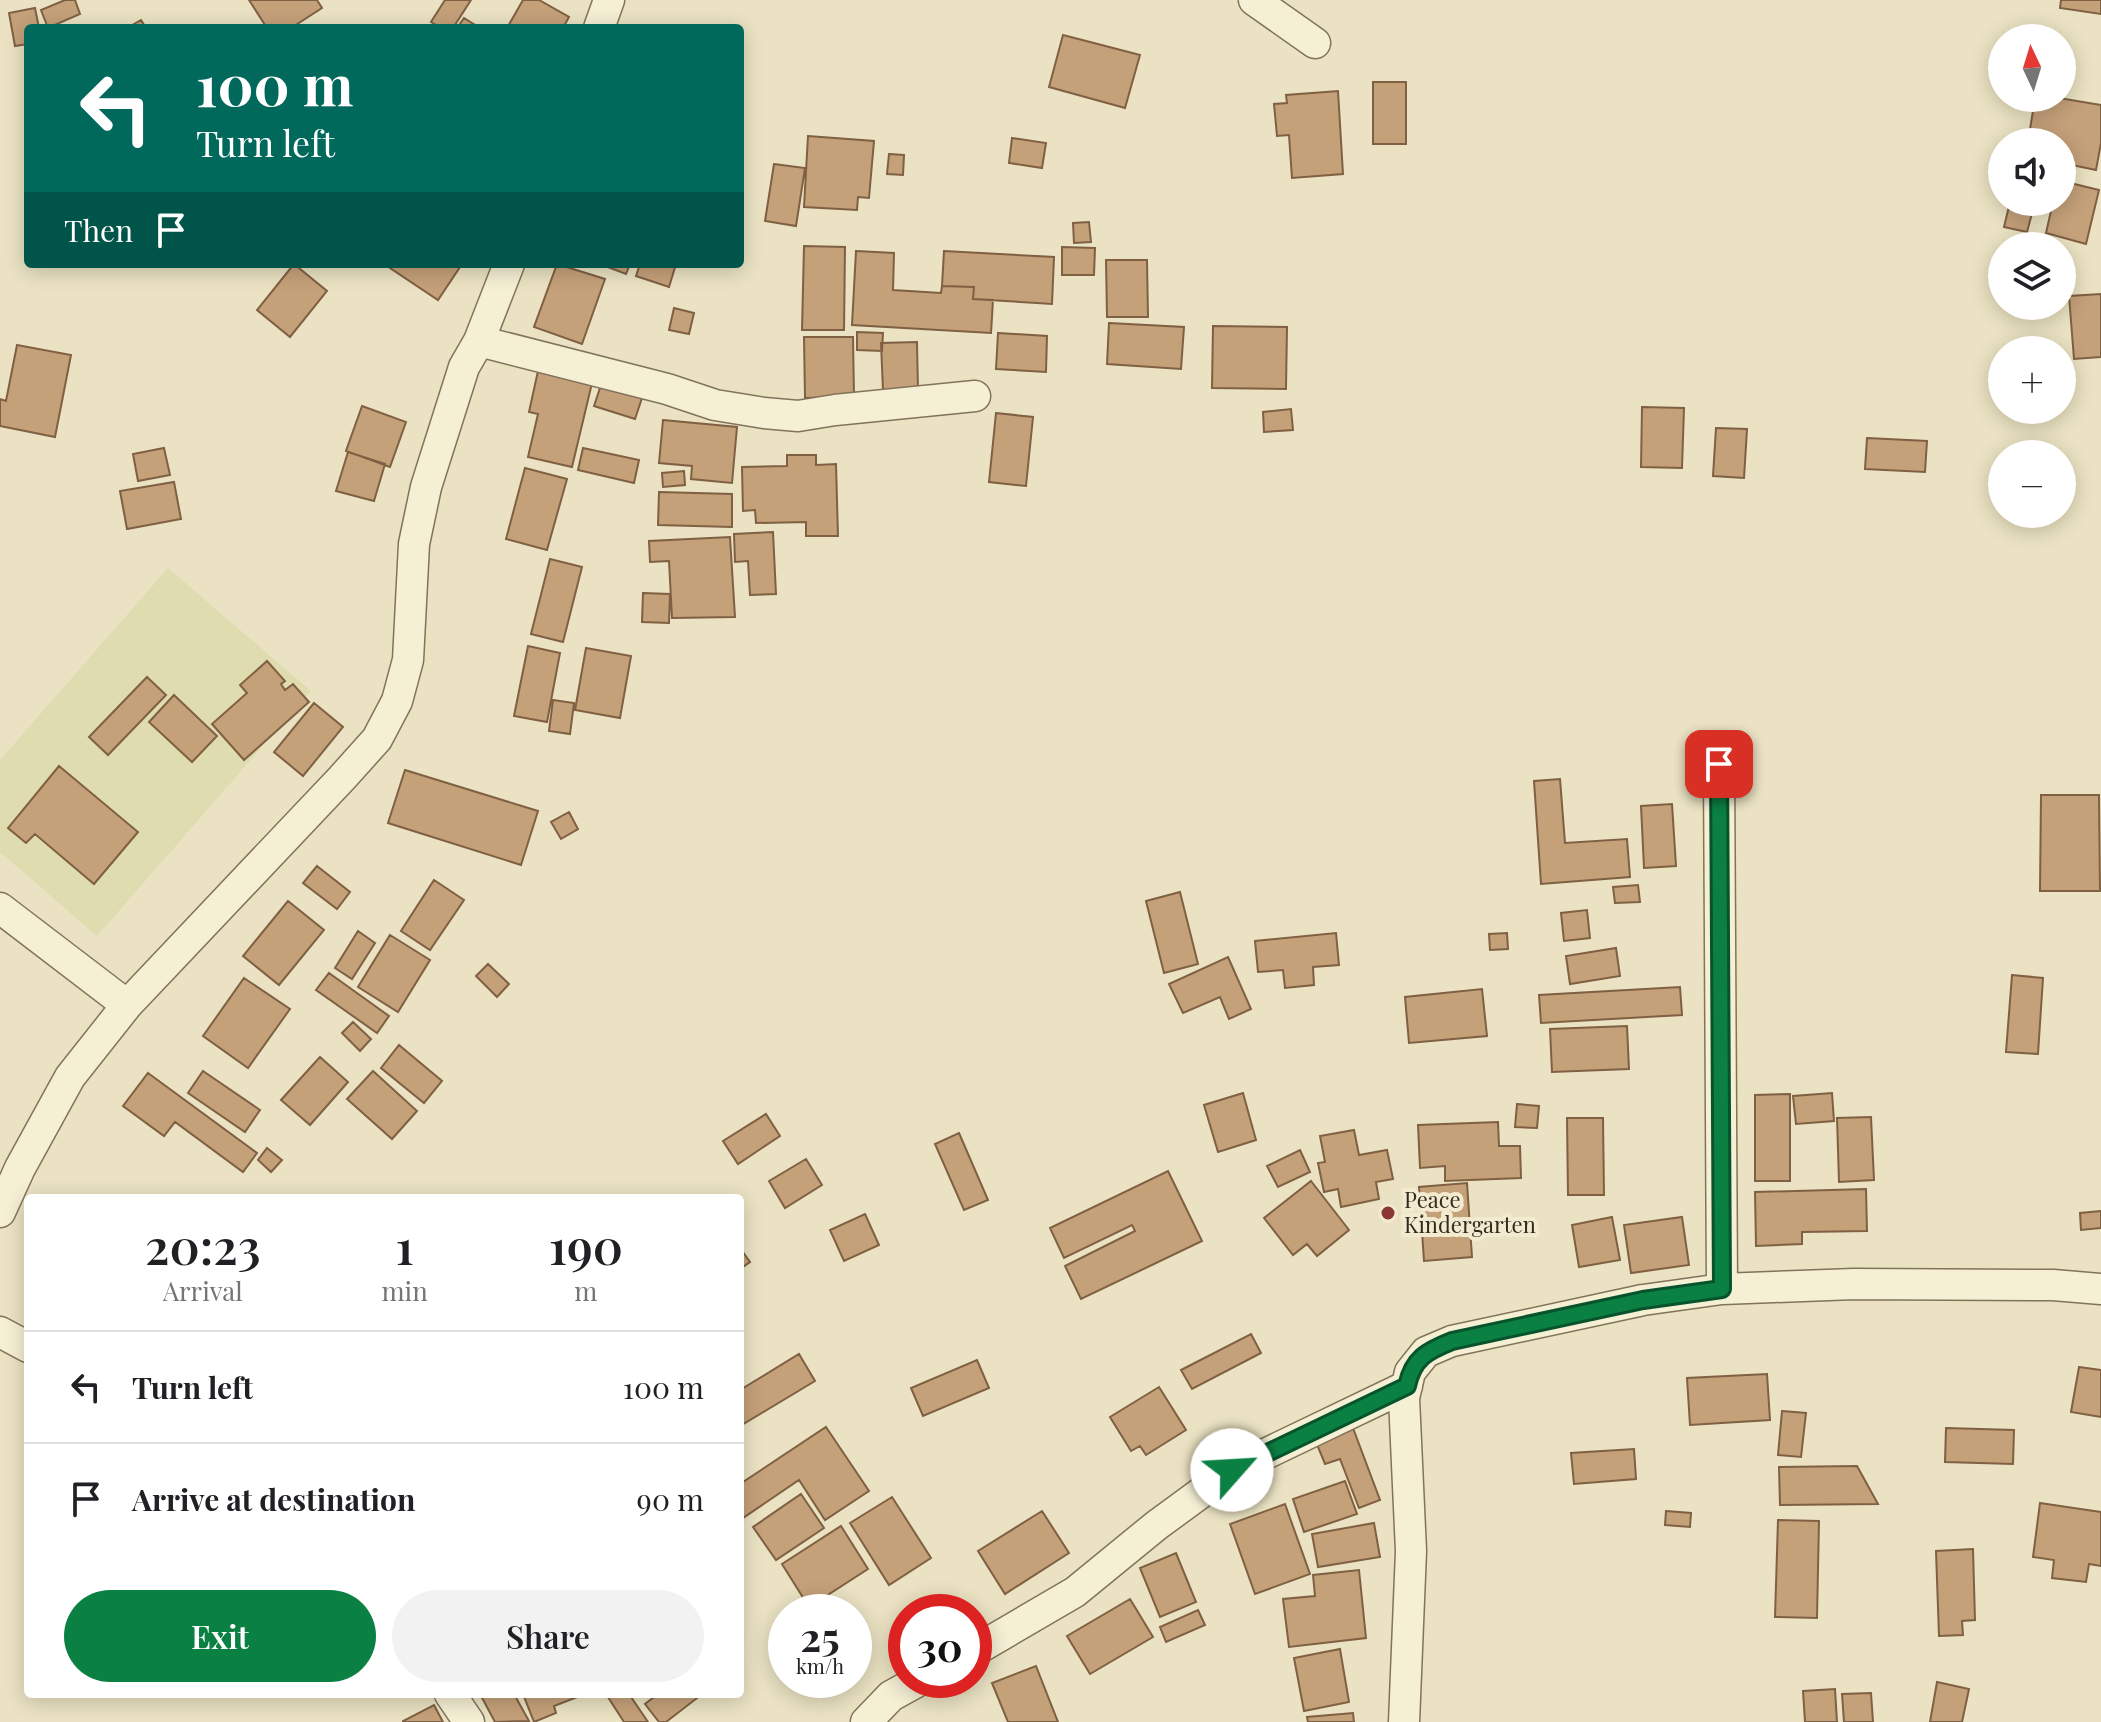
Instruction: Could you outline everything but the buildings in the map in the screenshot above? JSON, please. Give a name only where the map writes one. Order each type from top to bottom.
[{"type":"street","points":[[600,24],[609,0]]},
{"type":"street","points":[[1254,0],[1315,43]]},
{"type":"street","points":[[0,1212],[20,1168],[70,1077],[127,1005],[377,739],[397,701],[408,660],[414,544],[426,487],[464,367],[479,341],[507,268]]},
{"type":"street","points":[[479,341],[667,389],[715,405],[764,413],[798,416],[975,396]]},
{"type":"street","points":[[1719,764],[1722,1289]]},
{"type":"street","points":[[0,908],[127,1005]]},
{"type":"street","points":[[1404,1722],[1411,1551],[1404,1398],[1410,1372],[1426,1352],[1452,1341],[1643,1300],[1722,1289],[1854,1284],[2053,1285],[2101,1289]]},
{"type":"street","points":[[0,1332],[24,1345]]},
{"type":"street","points":[[992,1640],[1075,1592],[1157,1525],[1232,1470],[1407,1386]]},
{"type":"street","points":[[453,1698],[469,1722]]},
{"type":"street","points":[[866,1722],[889,1698]]},
{"type":"shaded area","points":[[168,568],[311,691],[97,936],[0,852],[0,760]]},
{"type":"place","name":"Peace Kindergarten","points":[[1388,1213]]},
{"type":"route","points":[[1232,1470],[1407,1386],[1410,1372],[1426,1352],[1452,1341],[1643,1300],[1722,1289],[1719,764]]}]
